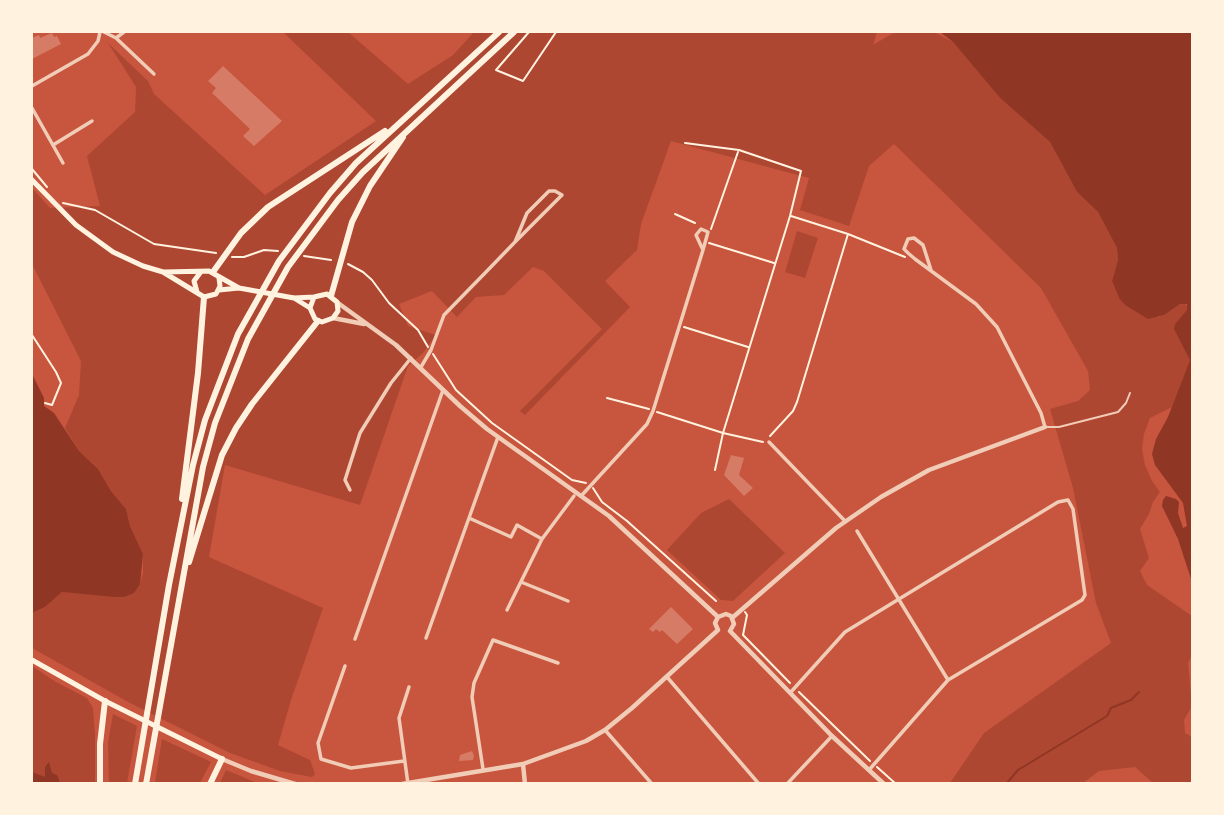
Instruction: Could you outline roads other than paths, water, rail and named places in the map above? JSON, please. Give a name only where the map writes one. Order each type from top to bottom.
[{"type":"highway","points":[[135,783],[177,547],[202,431],[226,363],[250,310],[279,261],[356,163],[499,32]]},
{"type":"highway","points":[[146,783],[209,445],[248,339],[288,267],[363,172],[514,32]]},
{"type":"highway","points":[[213,272],[241,233],[268,207],[403,118]]},
{"type":"highway","points":[[331,296],[352,222],[370,186],[410,127]]},
{"type":"highway","points":[[177,547],[198,373],[204,297]]},
{"type":"highway","points":[[183,580],[222,455],[236,428],[318,321]]},
{"type":"highway","points":[[100,783],[100,744],[105,701]]},
{"type":"highway","points":[[210,783],[222,759]]},
{"type":"main road","points":[[32,180],[76,225],[113,252],[163,272],[204,297],[213,296],[219,290],[241,288]]},
{"type":"main road","points":[[163,272],[213,272],[219,278],[241,288],[294,298],[314,297],[322,293],[337,302],[338,311],[333,318],[326,322],[318,321],[312,316],[310,308],[314,297]]},
{"type":"main road","points":[[197,292],[194,281],[201,272]]},
{"type":"main road","points":[[219,278],[219,290]]},
{"type":"main road","points":[[294,298],[310,308]]},
{"type":"main road","points":[[32,660],[105,701],[222,759]]},
{"type":"street","points":[[32,86],[88,54],[102,32],[116,38],[154,74]]},
{"type":"street","points":[[116,38],[124,32]]},
{"type":"street","points":[[32,108],[63,163]]},
{"type":"street","points":[[53,145],[92,121]]},
{"type":"street","points":[[421,367],[431,350],[444,315],[525,233],[562,195],[549,191],[534,205],[527,213],[515,243]]},
{"type":"street","points":[[582,495],[647,424],[653,411],[680,326],[703,250],[708,232],[701,229],[696,235],[703,250]]},
{"type":"street","points":[[733,618],[845,521],[929,470],[1045,427],[1041,413],[997,327],[976,304],[931,271],[915,259],[904,249],[908,239],[914,238],[923,244],[931,271]]},
{"type":"street","points":[[337,302],[391,340],[443,390],[498,437],[582,495],[627,531],[718,617]]},
{"type":"street","points":[[333,318],[368,324]]},
{"type":"street","points":[[350,490],[345,480],[360,433],[391,383],[411,358]]},
{"type":"street","points":[[355,639],[443,390]]},
{"type":"street","points":[[426,638],[498,437]]},
{"type":"street","points":[[769,442],[845,521]]},
{"type":"street","points":[[507,610],[542,539],[574,496]]},
{"type":"street","points":[[790,693],[840,636],[1058,502],[1068,500],[1073,509],[1086,595],[1082,600],[948,680],[869,770]]},
{"type":"street","points":[[469,518],[511,537],[517,525],[542,539]]},
{"type":"street","points":[[857,531],[948,680]]},
{"type":"street","points":[[521,582],[568,601]]},
{"type":"street","points":[[730,631],[718,630],[715,624],[718,617],[726,614],[733,618]]},
{"type":"street","points":[[730,631],[733,618]]},
{"type":"street","points":[[409,687],[400,718],[406,783],[523,764],[586,741],[605,730],[718,630]]},
{"type":"street","points":[[730,631],[832,736],[884,783]]},
{"type":"street","points":[[483,769],[472,697],[474,683],[493,640],[558,663]]},
{"type":"street","points":[[345,666],[318,743],[321,758],[351,768],[404,761]]},
{"type":"street","points":[[667,677],[759,783]]},
{"type":"street","points":[[605,730],[652,783]]},
{"type":"street","points":[[787,783],[832,736]]},
{"type":"street","points":[[222,759],[251,771],[295,783]]},
{"type":"street","points":[[523,764],[525,783]]},
{"type":"lane","points":[[1045,427],[1059,427],[1118,412],[1130,393]]},
{"type":"waterway","points":[[1006,784],[1018,770],[1107,716],[1111,708],[1131,700],[1139,692]]}]
